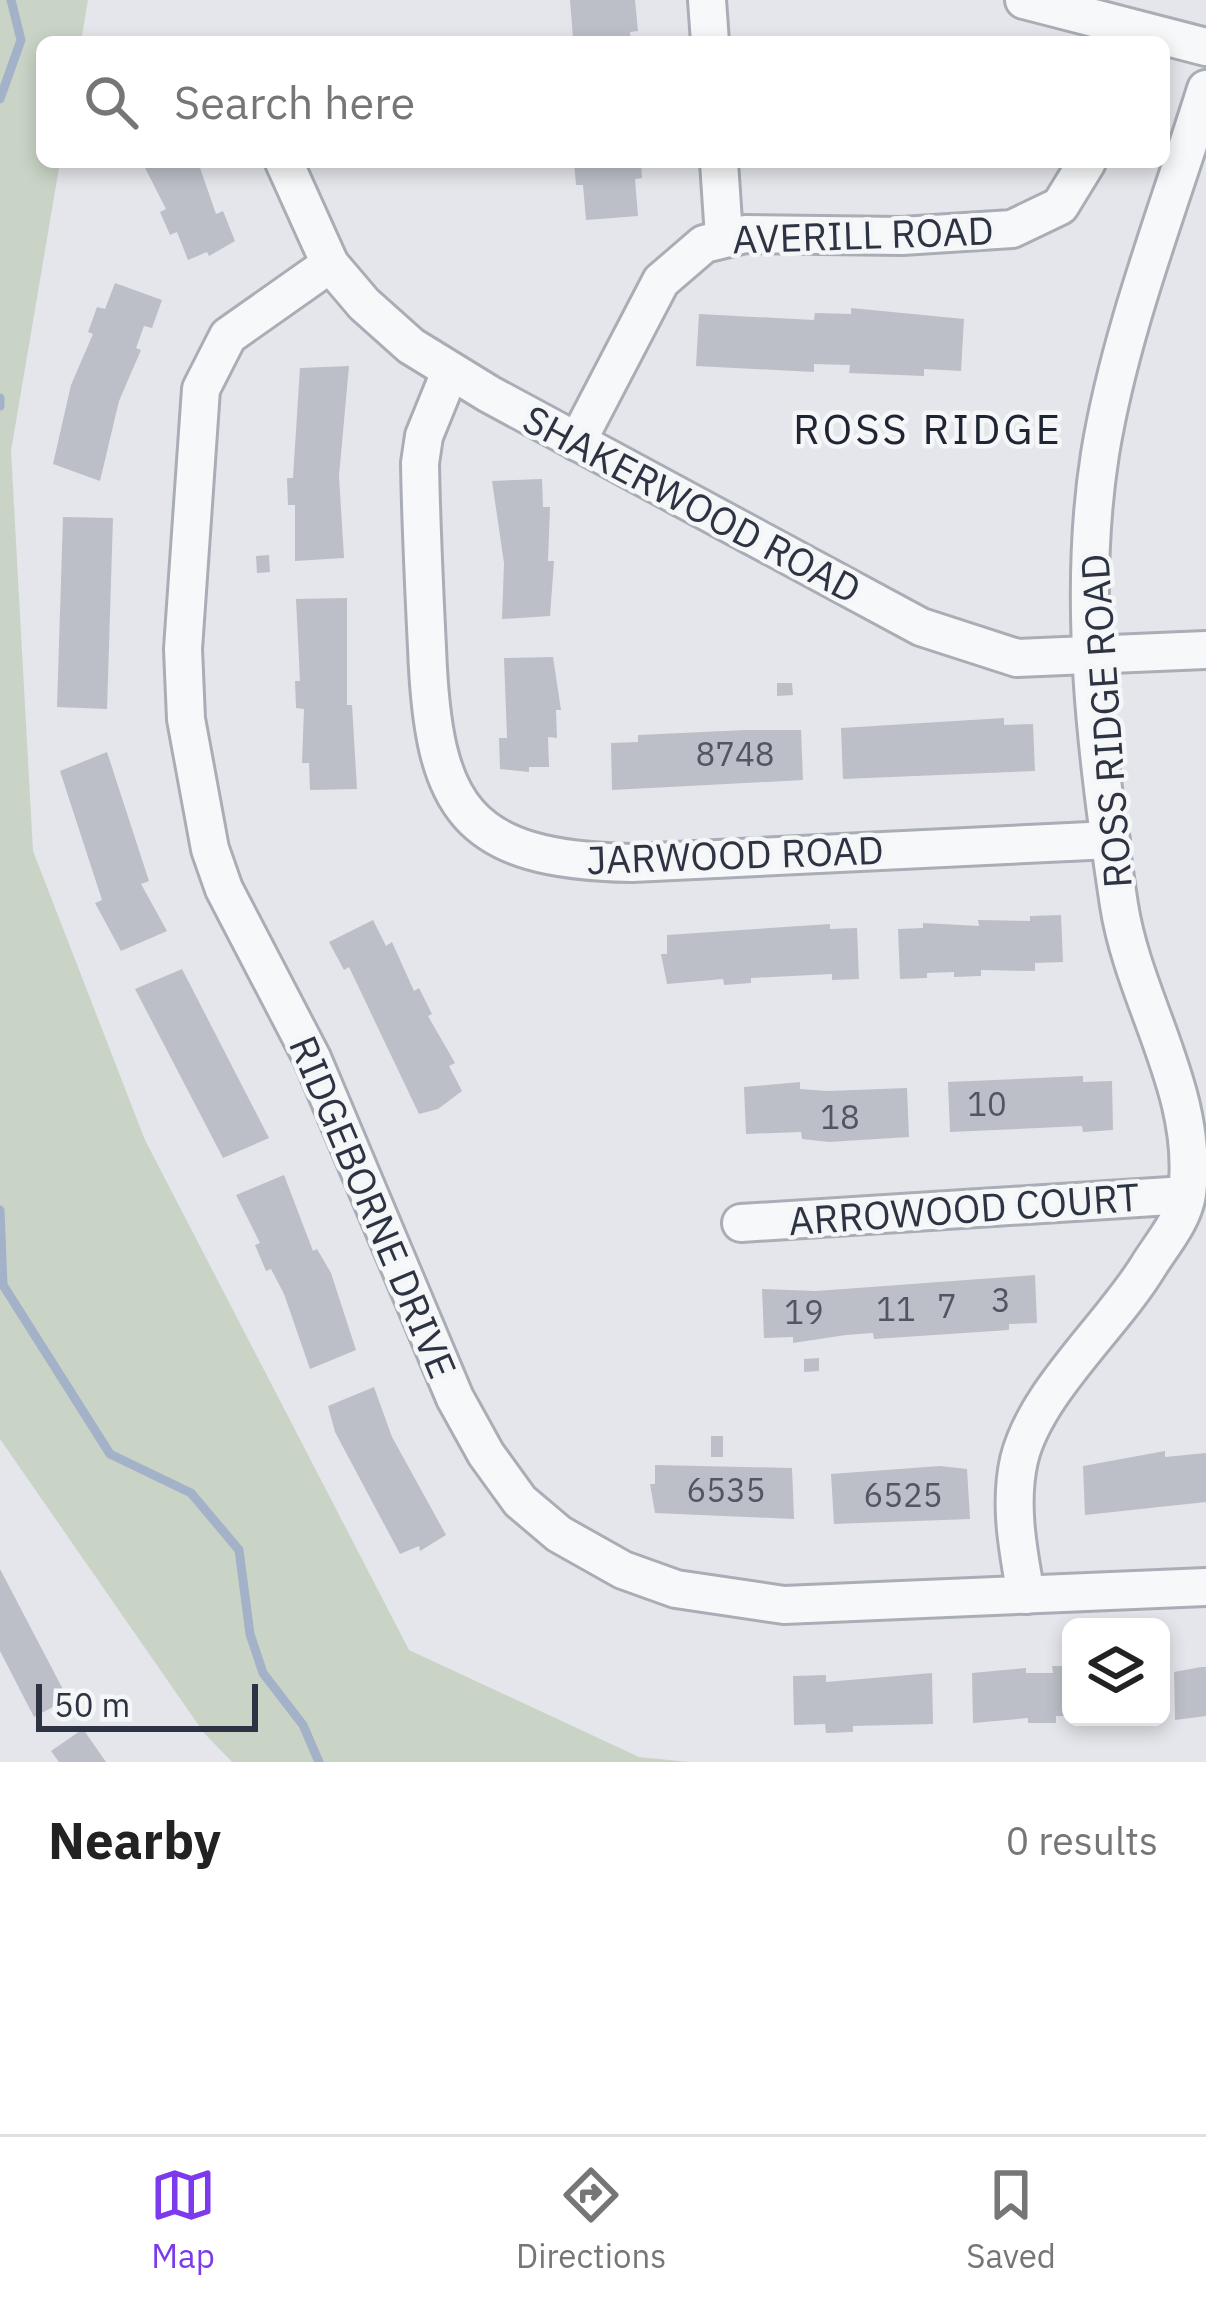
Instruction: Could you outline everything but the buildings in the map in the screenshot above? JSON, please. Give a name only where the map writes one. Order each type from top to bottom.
[{"type":"street","points":[[707,0],[710,36]]},
{"type":"street","points":[[1024,0],[1131,23],[1206,47]]},
{"type":"street","name":"ROSS RIDGE ROAD","points":[[1025,1595],[1016,1541],[1016,1484],[1028,1436],[1144,1273],[1184,1210],[1186,1196],[1184,1128],[1168,1057],[1120,911],[1094,658],[1093,524],[1104,435],[1206,89]]},
{"type":"street","name":"SHAKERWOOD ROAD","points":[[287,168],[331,265],[387,326],[450,372],[921,628],[1016,658],[1206,650]]},
{"type":"street","points":[[718,168],[724,237]]},
{"type":"street","name":"AVERILL ROAD","points":[[577,442],[661,281],[688,253],[724,237],[1012,229],[1060,206],[1084,168]]},
{"type":"street","name":"RIDGEBORNE DRIVE","points":[[331,265],[228,336],[201,389],[183,649],[186,718],[210,849],[224,889],[312,1058],[455,1398],[520,1501],[559,1534],[623,1570],[676,1589],[784,1605],[1206,1587]]},
{"type":"street","name":"JARWOOD ROAD","points":[[450,372],[424,436],[421,463],[430,713],[442,775],[455,800],[486,830],[524,850],[592,862],[1111,840]]},
{"type":"street","name":"ARROWOOD COURT","points":[[741,1223],[1186,1196]]},
{"type":"green space","points":[[0,0],[88,0],[82,36],[36,36],[36,168],[59,168],[11,451],[33,851],[145,1140],[409,1650],[639,1757],[689,1762],[232,1762],[204,1733],[0,1439]]},
{"type":"waterway","points":[[0,99],[21,40],[11,0]]},
{"type":"waterway","points":[[0,398],[0,406]]},
{"type":"waterway","points":[[0,1210],[3,1285],[110,1454],[191,1493],[239,1550],[250,1634],[263,1673],[303,1725],[319,1762]]},
{"type":"district","name":"ROSS RIDGE","points":[[928,429]]}]
